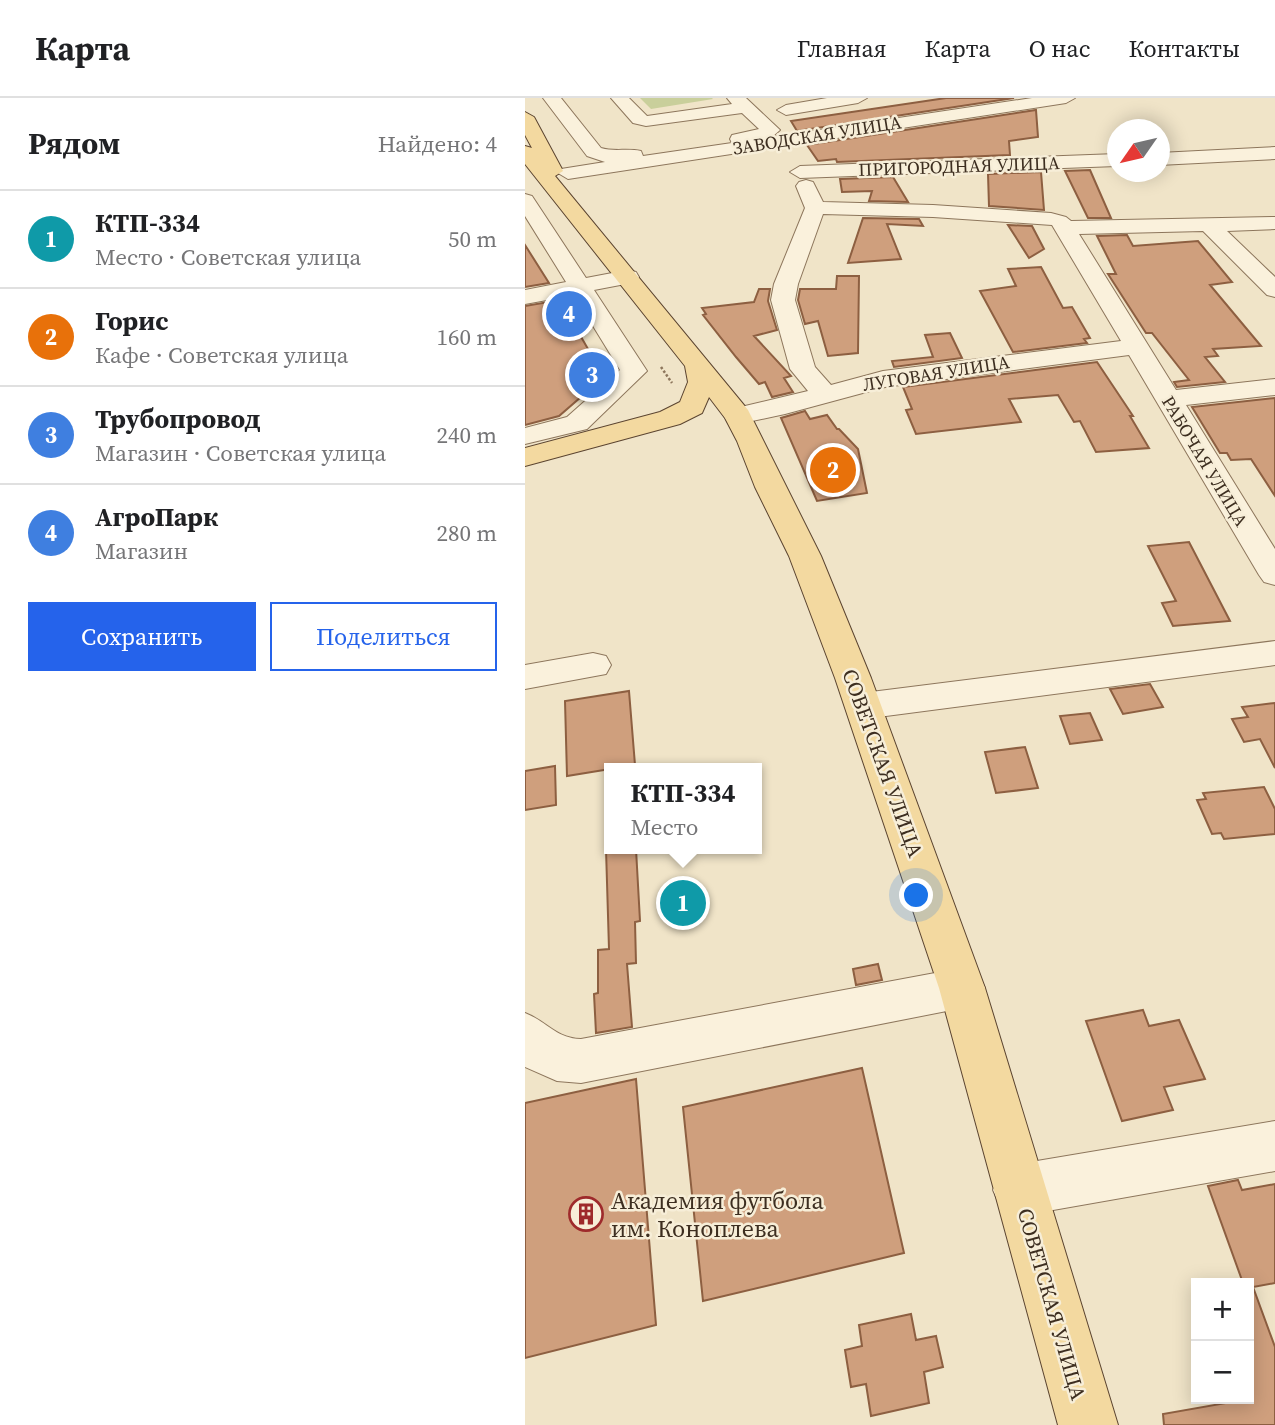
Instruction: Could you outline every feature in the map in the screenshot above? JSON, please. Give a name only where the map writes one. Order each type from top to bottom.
[{"type":"main road","points":[[525,117],[574,210]]},
{"type":"main road","points":[[525,152],[574,210]]},
{"type":"main road","name":"СОВЕТСКАЯ УЛИЦА","points":[[574,210],[698,365],[744,429],[769,487],[805,556],[863,706],[962,988],[1088,1425]]},
{"type":"main road","points":[[670,418],[691,407],[698,396],[701,383],[698,365]]},
{"type":"main road","points":[[525,457],[670,418],[690,417],[744,429]]},
{"type":"street","points":[[552,98],[594,152],[608,157],[760,136],[770,132],[771,127],[741,102],[646,121],[639,119],[620,98]]},
{"type":"street","points":[[786,110],[858,98]]},
{"type":"street","name":"ЗАВОДСКАЯ УЛИЦА","points":[[568,173],[1066,98]]},
{"type":"street","points":[[784,141],[815,208],[786,284],[783,300],[803,369],[823,393]]},
{"type":"street","points":[[1170,158],[1275,153]]},
{"type":"street","name":"ПРИГОРОДНАЯ УЛИЦА","points":[[800,172],[1107,160]]},
{"type":"street","points":[[525,200],[634,372],[577,424],[525,436]]},
{"type":"street","points":[[815,208],[933,211],[1051,219],[1059,221],[1065,228],[1275,223]]},
{"type":"street","points":[[1209,226],[1275,290]]},
{"type":"street","name":"РАБОЧАЯ УЛИЦА","points":[[1065,228],[1275,575]]},
{"type":"street","points":[[525,297],[628,277]]},
{"type":"street","name":"ЛУГОВАЯ УЛИЦА","points":[[744,429],[785,406],[823,393],[920,373],[1137,346]]},
{"type":"street","points":[[1167,399],[1275,387]]},
{"type":"street","points":[[863,706],[1275,653]]},
{"type":"street","points":[[525,677],[593,665]]},
{"type":"street","points":[[525,1035],[548,1056],[562,1062],[581,1062],[962,988]]},
{"type":"street","points":[[1019,1190],[1275,1146]]},
{"type":"green space","points":[[640,98],[712,98],[713,99],[651,109]]},
{"type":"building","points":[[946,98],[1014,98],[797,131],[791,121]]},
{"type":"building","points":[[1036,110],[1038,137],[1009,141],[1010,155],[837,162],[836,159],[818,161],[807,145]]},
{"type":"building","points":[[1090,170],[1111,218],[1088,218],[1065,171]]},
{"type":"building","points":[[1041,172],[1044,210],[989,206],[988,174]]},
{"type":"building","points":[[893,177],[908,202],[869,201],[872,191],[842,192],[840,179]]},
{"type":"building","points":[[863,218],[919,219],[923,226],[887,224],[901,259],[848,263]]},
{"type":"building","points":[[1008,225],[1032,226],[1044,249],[1029,258]]},
{"type":"building","points":[[1127,235],[1133,246],[1198,241],[1232,282],[1210,285],[1261,346],[1213,349],[1218,356],[1205,357],[1225,382],[1177,387],[1174,382],[1189,380],[1152,333],[1146,333],[1108,274],[1116,274],[1097,236]]},
{"type":"building","points":[[525,245],[549,283],[525,287]]},
{"type":"building","points":[[1041,267],[1063,308],[1072,307],[1090,338],[1084,339],[1087,343],[1013,352],[980,291],[1016,286],[1008,269]]},
{"type":"building","points":[[837,276],[859,276],[858,353],[828,356],[818,321],[805,324],[798,300],[800,289],[836,289]]},
{"type":"building","points":[[759,289],[770,289],[768,301],[777,330],[754,336],[791,376],[784,378],[793,392],[772,397],[765,382],[759,384],[736,357],[703,315],[706,314],[702,308],[754,302]]},
{"type":"building","points":[[560,300],[604,377],[559,416],[525,425],[525,306]]},
{"type":"building","points":[[950,333],[962,358],[894,367],[892,361],[933,357],[925,335]]},
{"type":"building","points":[[1097,362],[1133,416],[1130,416],[1149,448],[1096,452],[1080,421],[1074,422],[1058,395],[1009,399],[1021,422],[916,434],[906,410],[912,409],[903,387]]},
{"type":"building","points":[[1275,398],[1275,496],[1251,459],[1231,460],[1227,453],[1220,453],[1192,407]]},
{"type":"building","points":[[805,411],[810,419],[827,415],[858,449],[867,493],[817,501],[781,418]]},
{"type":"building","points":[[1189,542],[1230,621],[1173,626],[1162,603],[1176,601],[1148,546]]},
{"type":"building","points":[[1150,684],[1163,707],[1123,714],[1110,689]]},
{"type":"building","points":[[629,691],[635,763],[604,763],[604,770],[567,776],[565,701]]},
{"type":"building","points":[[1275,703],[1275,768],[1260,739],[1244,742],[1232,719],[1248,717],[1242,707]]},
{"type":"building","points":[[1090,713],[1102,740],[1070,744],[1060,716]]},
{"type":"building","points":[[1025,747],[1038,788],[996,793],[985,752]]},
{"type":"building","points":[[555,766],[556,805],[525,810],[525,771]]},
{"type":"building","points":[[1264,787],[1275,809],[1275,834],[1224,839],[1221,833],[1212,834],[1197,800],[1206,799],[1203,793]]},
{"type":"building","points":[[606,854],[636,854],[640,921],[635,922],[636,963],[627,964],[632,1027],[596,1033],[594,994],[598,993],[598,950],[609,949]]},
{"type":"building","points":[[878,964],[882,980],[856,985],[853,969]]},
{"type":"building","points":[[1143,1010],[1149,1026],[1179,1020],[1205,1079],[1164,1087],[1173,1110],[1122,1121],[1086,1021]]},
{"type":"building","points":[[862,1068],[904,1253],[703,1301],[683,1107]]},
{"type":"building","name":"Академия футбола им. Коноплева","points":[[636,1079],[656,1325],[525,1358],[525,1103]]},
{"type":"building","points":[[1238,1180],[1242,1190],[1275,1184],[1275,1283],[1254,1287],[1254,1278],[1241,1278],[1208,1186]]},
{"type":"building","points":[[1254,1290],[1275,1347],[1275,1425],[1164,1425],[1163,1414],[1220,1404],[1254,1404]]},
{"type":"building","points":[[911,1314],[916,1340],[936,1336],[943,1367],[924,1372],[929,1403],[871,1416],[866,1384],[851,1387],[845,1350],[862,1346],[859,1325]]},
{"type":"place","name":"АгроПарк","points":[[569,314]]},
{"type":"place","name":"Трубопровод","points":[[592,375]]},
{"type":"place","name":"Горис","points":[[833,470]]},
{"type":"place","name":"КТП-334","points":[[683,903]]},
{"type":"place","name":"Академия футбола им. Коноплева","points":[[586,1214]]}]
